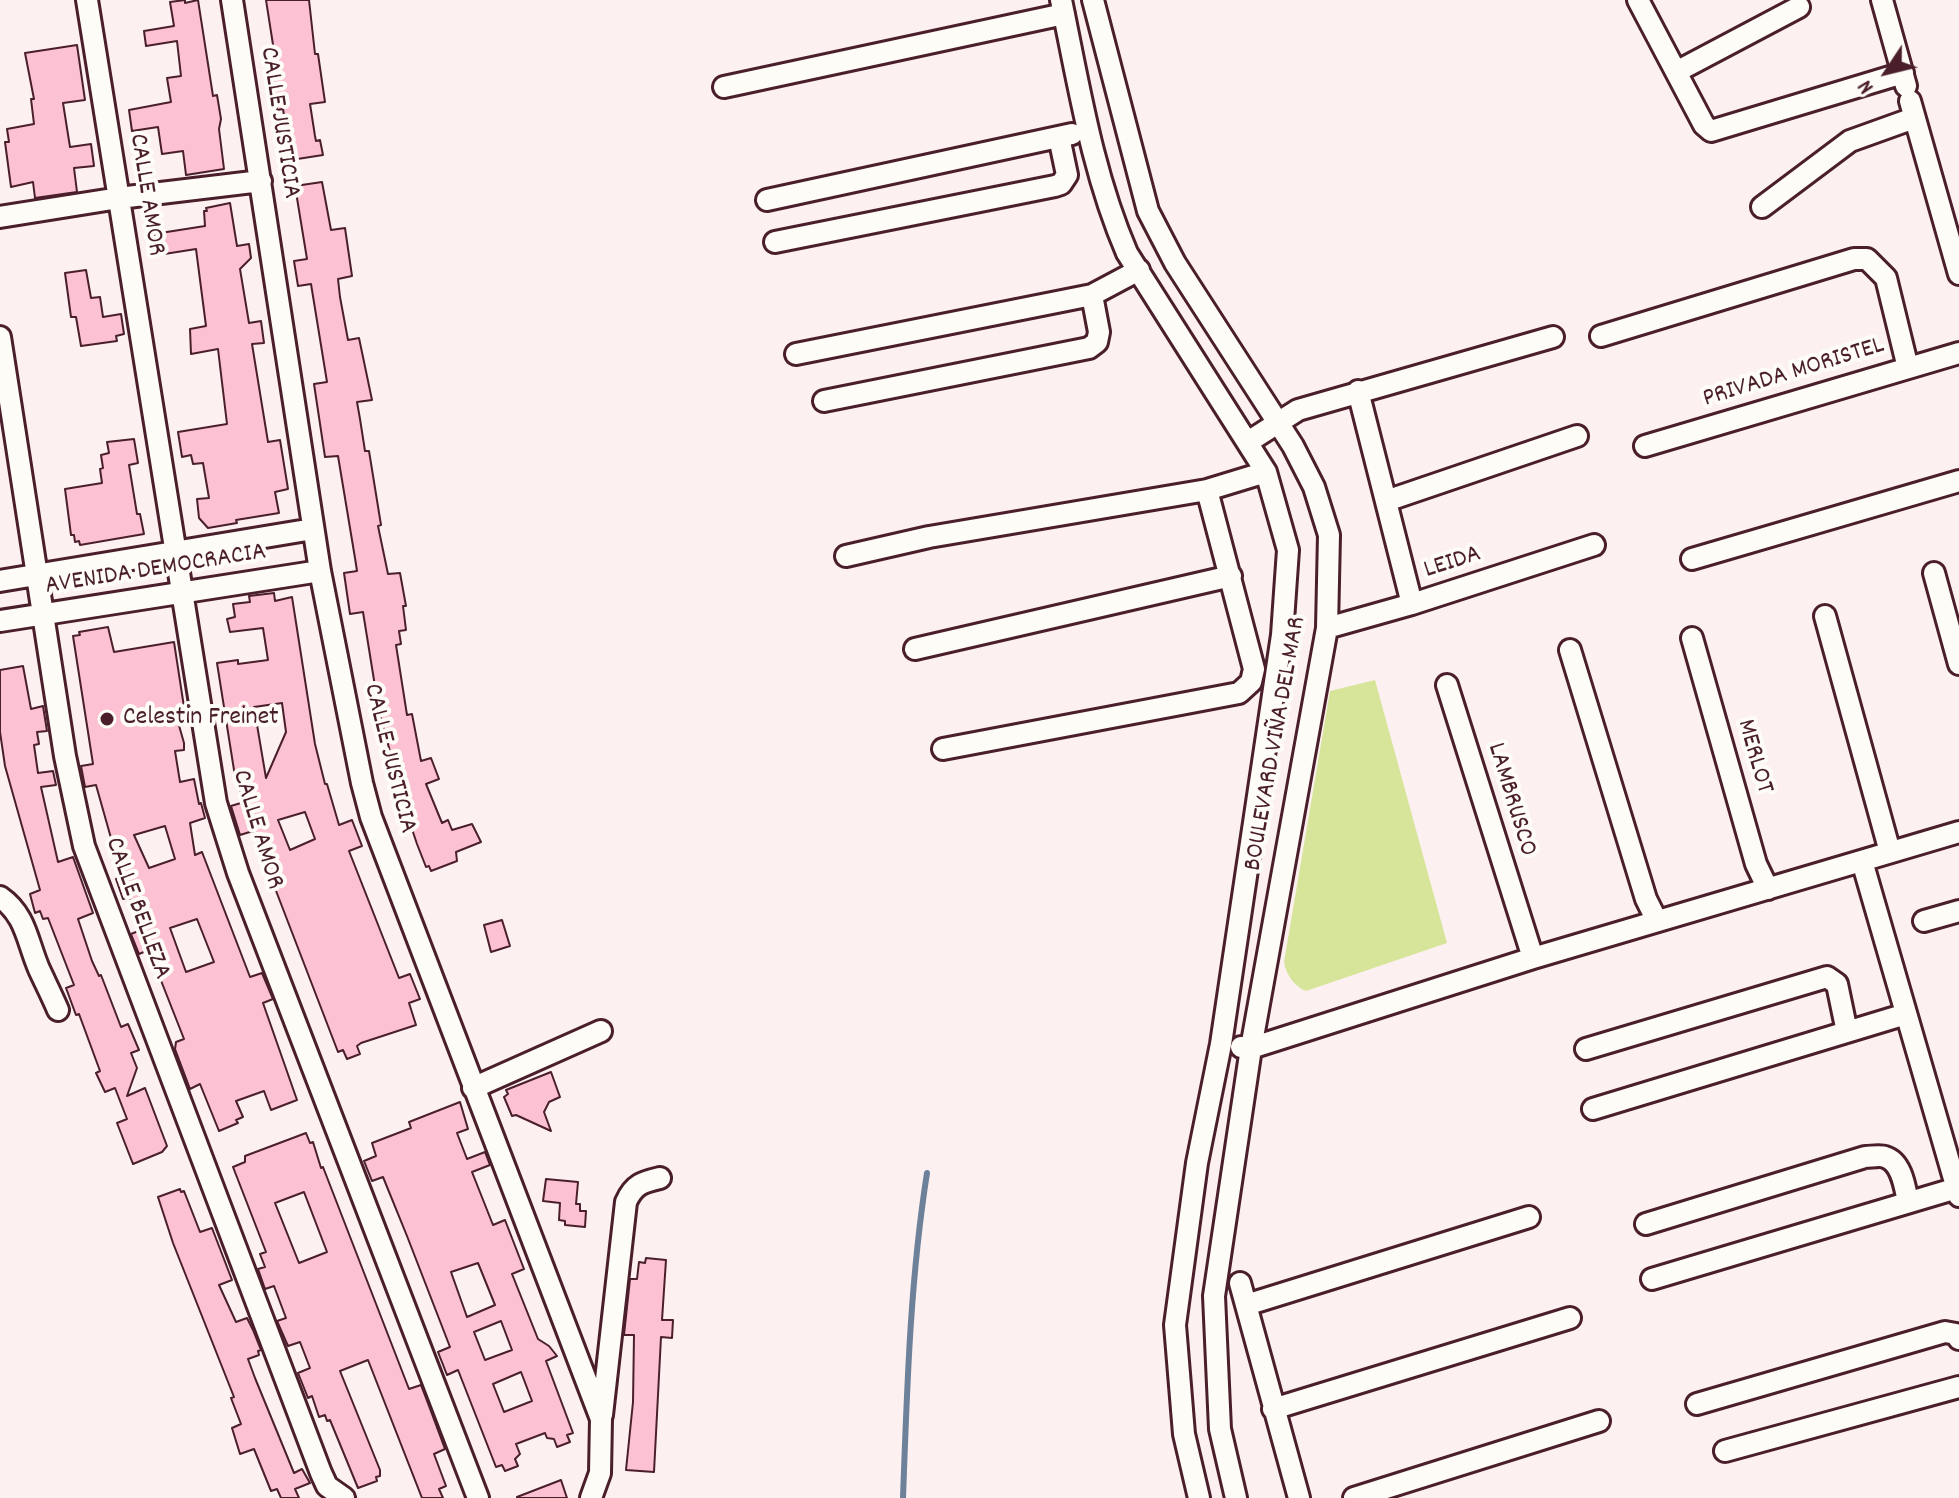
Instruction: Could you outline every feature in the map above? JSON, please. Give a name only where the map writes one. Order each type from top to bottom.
[{"type":"street","name":"CALLE AMOR","points":[[87,0],[180,595],[216,803],[229,845],[478,1498]]},
{"type":"street","name":"CALLE JUSTICIA","points":[[232,0],[313,529],[362,783],[371,817],[601,1419],[600,1473],[591,1498]]},
{"type":"street","name":"BOULEVARD VIÑA DEL MAR","points":[[1093,0],[1148,211],[1175,263],[1278,422],[1314,487],[1329,535],[1327,628],[1251,1048],[1214,1296],[1220,1429],[1236,1498]]},
{"type":"street","points":[[1638,0],[1704,125],[1711,131],[1908,95]]},
{"type":"street","points":[[1882,0],[1959,274]]},
{"type":"street","points":[[724,87],[1062,7]]},
{"type":"street","name":"BOULEVARD VIÑA DEL MAR","points":[[1062,7],[1099,181],[1113,221],[1127,253],[1266,472],[1288,550],[1282,635],[1221,1044],[1197,1163],[1175,1325],[1184,1434],[1199,1498]]},
{"type":"street","points":[[1676,72],[1799,7]]},
{"type":"street","points":[[1762,207],[1908,95]]},
{"type":"street","points":[[767,200],[1089,131]]},
{"type":"street","points":[[775,242],[1061,184],[1067,175],[1059,137]]},
{"type":"street","points":[[0,217],[119,198],[261,181]]},
{"type":"street","points":[[1601,336],[1854,259],[1867,259],[1886,278],[1908,368]]},
{"type":"street","points":[[796,354],[1092,295],[1139,270]]},
{"type":"street","points":[[824,401],[1089,348],[1097,342],[1099,332],[1092,295]]},
{"type":"street","name":"CALLE BELLEZA","points":[[0,337],[72,793],[84,846],[321,1473],[327,1486],[344,1498]]},
{"type":"street","points":[[1248,442],[1298,410],[1553,337]]},
{"type":"street","name":"PRIVADA MORISTEL","points":[[1645,446],[1959,353]]},
{"type":"street","points":[[1358,391],[1412,604]]},
{"type":"street","points":[[1386,501],[1577,436]]},
{"type":"street","points":[[846,556],[929,537],[1207,490],[1266,472]]},
{"type":"street","points":[[1692,559],[1959,481]]},
{"type":"street","points":[[943,749],[1239,693],[1251,682],[1254,669],[1207,490]]},
{"type":"street","name":"AVENIDA DEMOCRACIA","points":[[0,581],[313,529]]},
{"type":"street","name":"LEIDA","points":[[1327,628],[1594,545]]},
{"type":"street","name":"AVENIDA DEMOCRACIA","points":[[0,621],[320,571]]},
{"type":"street","points":[[1934,573],[1959,664]]},
{"type":"street","points":[[915,649],[1231,576]]},
{"type":"street","points":[[1825,616],[1890,852]]},
{"type":"street","name":"MERLOT","points":[[1692,638],[1756,864],[1768,889]]},
{"type":"street","points":[[1570,650],[1646,899],[1657,921]]},
{"type":"street","name":"LAMBRUSCO","points":[[1447,685],[1533,958]]},
{"type":"street","points":[[1221,1044],[1251,1048],[1533,958],[1959,832]]},
{"type":"street","points":[[1652,1279],[1908,1202],[1958,1192],[1862,861]]},
{"type":"street","points":[[0,897],[12,905],[20,917],[58,1010]]},
{"type":"street","points":[[1924,921],[1959,911]]},
{"type":"street","points":[[1586,1049],[1827,977],[1837,984],[1847,1032]]},
{"type":"street","points":[[1593,1109],[1906,1014]]},
{"type":"street","points":[[473,1088],[601,1031]]},
{"type":"street","points":[[1646,1224],[1865,1157],[1886,1157],[1894,1163],[1904,1179],[1908,1202]]},
{"type":"street","points":[[601,1419],[626,1202],[631,1191],[640,1183],[660,1178]]},
{"type":"street","points":[[1246,1305],[1529,1217]]},
{"type":"street","points":[[1240,1283],[1299,1498]]},
{"type":"street","points":[[1273,1409],[1570,1318]]},
{"type":"street","points":[[1697,1404],[1945,1332],[1956,1334],[1959,1339]]},
{"type":"street","points":[[1725,1451],[1959,1387]]},
{"type":"street","points":[[1354,1498],[1599,1421]]},
{"type":"green space","points":[[1375,680],[1447,943],[1306,991],[1292,980],[1284,962],[1330,691]]},
{"type":"building","points":[[185,0],[185,3],[198,0],[213,96],[217,95],[221,119],[219,129],[224,169],[186,175],[183,151],[162,154],[158,127],[132,131],[129,110],[171,102],[167,78],[181,76],[177,41],[146,46],[144,31],[174,26],[170,2]]},
{"type":"building","points":[[266,0],[309,0],[315,54],[318,54],[325,102],[310,104],[316,141],[320,140],[323,155],[291,160],[283,109],[277,110],[269,52],[274,51]]},
{"type":"building","points":[[77,45],[85,100],[63,103],[70,147],[91,144],[94,166],[74,168],[77,192],[35,198],[33,182],[11,187],[5,142],[9,142],[7,129],[34,124],[31,99],[34,99],[25,53]]},
{"type":"building","points":[[322,182],[331,230],[345,228],[352,276],[338,279],[340,297],[348,340],[359,338],[372,400],[357,402],[365,451],[369,451],[381,525],[378,526],[388,574],[400,573],[406,606],[403,606],[406,630],[399,631],[401,644],[396,645],[407,715],[412,714],[421,761],[431,758],[439,779],[426,784],[442,823],[448,820],[452,830],[472,824],[481,842],[456,852],[457,861],[431,871],[429,866],[426,867],[417,844],[392,770],[395,770],[379,711],[363,612],[350,614],[344,573],[357,571],[355,558],[338,456],[325,457],[314,384],[327,382],[311,284],[298,286],[294,261],[307,259],[295,186]]},
{"type":"building","points":[[230,203],[237,246],[249,244],[251,258],[240,269],[249,323],[261,321],[264,343],[252,344],[268,442],[280,440],[288,489],[275,492],[279,513],[208,528],[199,518],[197,499],[209,498],[203,463],[193,464],[191,455],[182,457],[178,432],[227,424],[218,349],[191,354],[190,329],[206,326],[196,249],[158,255],[154,234],[205,226],[206,208]]},
{"type":"building","points":[[86,270],[91,298],[100,297],[103,317],[121,314],[124,334],[116,336],[117,341],[81,346],[76,317],[71,317],[65,273]]},
{"type":"building","points":[[134,439],[138,463],[129,465],[137,514],[140,514],[144,534],[80,545],[71,535],[65,489],[102,483],[101,455],[109,453],[107,442]]},
{"type":"building","points":[[274,593],[275,601],[292,597],[315,744],[325,784],[339,825],[352,820],[362,846],[349,851],[399,978],[410,974],[420,999],[409,1003],[416,1025],[361,1043],[357,1046],[360,1054],[347,1059],[343,1050],[338,1052],[253,831],[240,835],[231,806],[244,802],[234,770],[217,663],[268,660],[263,628],[230,632],[227,619],[235,617],[233,604],[250,602],[249,596]],"holes":[[[282,703],[286,732],[266,778],[254,707]],[[305,812],[315,839],[290,850],[278,820]]]},
{"type":"building","points":[[108,627],[114,652],[174,642],[186,720],[178,722],[184,750],[175,751],[180,782],[194,779],[205,818],[190,823],[195,855],[202,852],[250,977],[262,973],[273,999],[263,1003],[297,1100],[271,1110],[264,1091],[236,1101],[243,1117],[236,1120],[238,1123],[219,1131],[200,1084],[190,1089],[175,1049],[176,1042],[184,1039],[149,950],[139,954],[131,934],[141,930],[129,897],[123,899],[116,879],[122,877],[96,785],[85,787],[81,766],[93,764],[73,636],[80,635],[79,632]],"holes":[[[165,826],[175,859],[149,868],[134,835]],[[197,919],[214,962],[186,972],[170,928]]]},
{"type":"building","points":[[23,666],[31,709],[43,706],[47,731],[37,732],[39,744],[34,745],[38,773],[53,771],[56,785],[41,787],[58,862],[73,857],[93,913],[78,919],[92,961],[101,975],[121,1027],[128,1024],[139,1050],[131,1053],[137,1068],[127,1096],[145,1088],[167,1146],[162,1152],[133,1164],[117,1123],[127,1119],[115,1088],[105,1092],[96,1073],[100,1071],[66,988],[74,985],[48,918],[43,919],[40,911],[35,913],[30,894],[40,890],[5,766],[0,732],[0,670]]},
{"type":"building","points":[[502,920],[510,946],[491,952],[484,925]]},
{"type":"building","points":[[551,1072],[560,1097],[549,1102],[544,1112],[551,1131],[512,1116],[504,1097],[508,1094],[506,1090]]},
{"type":"building","points":[[460,1102],[468,1129],[457,1133],[467,1159],[485,1152],[490,1165],[472,1172],[493,1225],[505,1220],[524,1269],[512,1274],[538,1339],[557,1356],[546,1361],[573,1433],[567,1435],[570,1442],[557,1447],[554,1439],[547,1438],[545,1433],[516,1444],[520,1454],[515,1459],[518,1466],[505,1471],[502,1465],[496,1467],[458,1370],[447,1375],[438,1352],[450,1347],[407,1236],[383,1177],[372,1181],[364,1161],[376,1156],[372,1143],[411,1128],[409,1122]],"holes":[[[478,1263],[495,1305],[467,1317],[451,1272]],[[501,1321],[512,1350],[485,1360],[474,1332]],[[521,1372],[532,1401],[504,1412],[493,1384]]]},
{"type":"building","points":[[306,1133],[310,1143],[313,1142],[409,1389],[421,1385],[445,1449],[434,1454],[446,1486],[439,1489],[443,1498],[422,1498],[368,1360],[340,1371],[380,1470],[377,1481],[358,1488],[330,1420],[327,1421],[325,1415],[319,1417],[312,1396],[308,1398],[298,1373],[310,1368],[300,1342],[288,1346],[277,1321],[286,1318],[274,1286],[265,1289],[258,1269],[265,1267],[260,1254],[266,1252],[233,1167],[245,1162],[245,1156]],"holes":[[[304,1192],[327,1252],[299,1263],[275,1203]]]},
{"type":"building","points":[[546,1179],[578,1182],[576,1204],[580,1204],[580,1211],[586,1211],[585,1227],[565,1225],[565,1221],[559,1220],[560,1203],[543,1201]]},
{"type":"building","points":[[180,1189],[184,1191],[200,1232],[212,1228],[232,1280],[219,1285],[236,1322],[247,1318],[261,1350],[258,1351],[259,1355],[248,1359],[294,1473],[302,1469],[310,1483],[295,1489],[299,1498],[281,1498],[277,1489],[271,1491],[254,1449],[240,1454],[232,1428],[241,1424],[231,1398],[234,1397],[158,1197]]},
{"type":"building","points":[[646,1258],[666,1260],[662,1320],[673,1320],[672,1338],[661,1337],[654,1472],[626,1470],[633,1402],[634,1335],[624,1335],[630,1279],[637,1279],[639,1262],[645,1263]]},
{"type":"building","points":[[561,1480],[567,1498],[517,1498],[517,1497]]},
{"type":"waterway","points":[[903,1498],[913,1295],[927,1173]]},
{"type":"place","name":"Celestin Freinet","points":[[107,719]]}]
